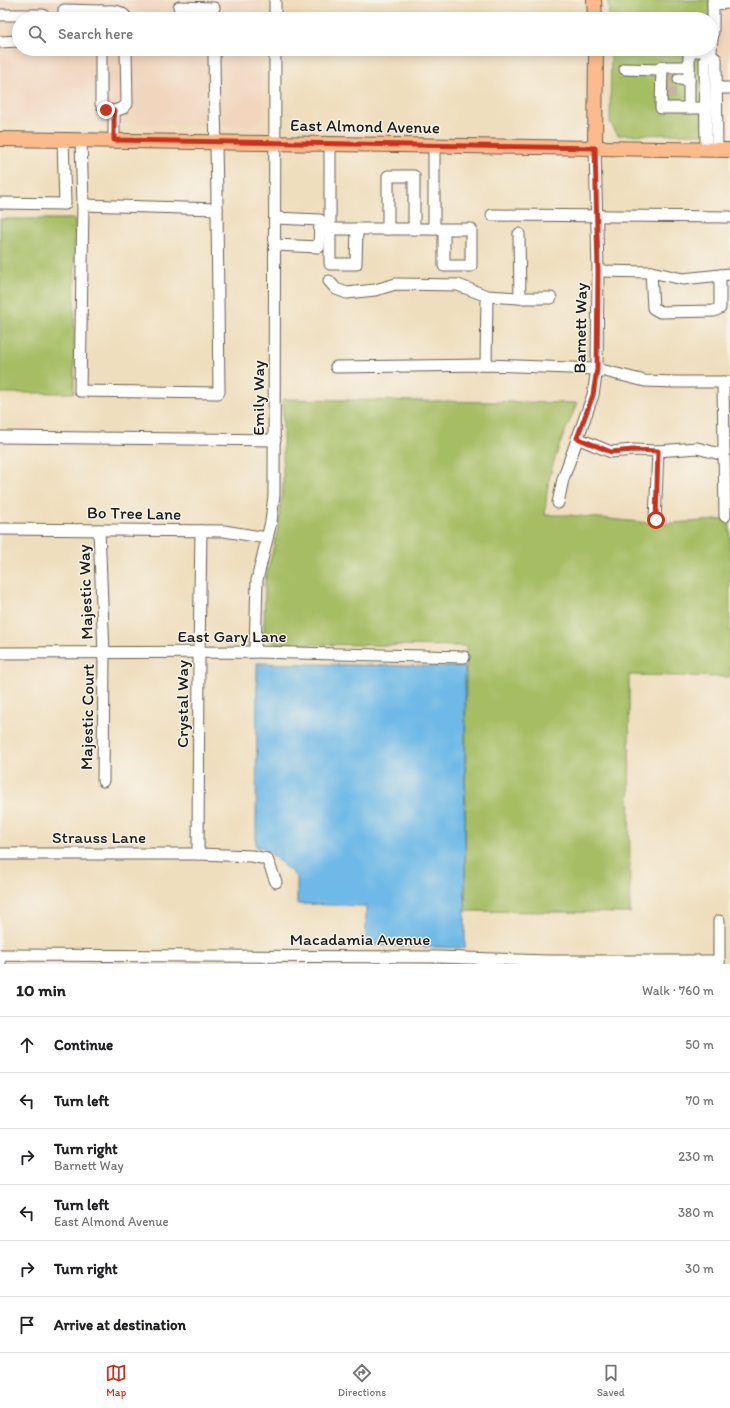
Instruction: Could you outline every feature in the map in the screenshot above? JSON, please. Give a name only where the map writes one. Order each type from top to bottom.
[{"type":"main road","points":[[594,0],[595,12]]},
{"type":"main road","points":[[595,148],[596,56]]},
{"type":"main road","name":"East Almond Avenue","points":[[0,139],[718,150]]},
{"type":"street","points":[[275,0],[275,12]]},
{"type":"street","points":[[713,2],[730,4]]},
{"type":"street","points":[[179,7],[214,4]]},
{"type":"street","points":[[64,12],[64,10],[79,12]]},
{"type":"street","points":[[111,12],[118,10],[122,12]]},
{"type":"street","points":[[0,15],[12,15]]},
{"type":"street","points":[[0,42],[12,41]]},
{"type":"street","points":[[101,56],[101,104],[106,110],[114,111],[123,108],[127,104],[126,56]]},
{"type":"street","points":[[81,140],[82,205],[80,389],[82,391],[218,394],[217,142],[214,121],[214,56]]},
{"type":"street","name":"Emily Way","points":[[255,652],[257,580],[273,509],[275,440],[275,56]]},
{"type":"street","points":[[689,56],[689,67],[684,79],[685,92],[689,108]]},
{"type":"street","points":[[708,56],[705,60],[705,108],[718,150]]},
{"type":"street","points":[[714,56],[716,59],[718,150]]},
{"type":"street","points":[[625,69],[657,70],[662,67],[689,67]]},
{"type":"street","points":[[662,67],[664,79],[661,108],[705,108]]},
{"type":"street","points":[[717,88],[730,88]]},
{"type":"street","points":[[114,111],[114,140]]},
{"type":"street","points":[[0,204],[65,204],[63,140]]},
{"type":"street","points":[[330,144],[330,264],[356,264],[356,229]]},
{"type":"street","points":[[330,229],[439,229],[434,145]]},
{"type":"street","name":"Barnett Way","points":[[558,503],[562,479],[593,395],[597,369],[598,271],[595,148]]},
{"type":"street","points":[[388,229],[388,176],[414,176],[414,229]]},
{"type":"street","points":[[82,205],[217,209]]},
{"type":"street","points":[[492,215],[730,217]]},
{"type":"street","points":[[275,218],[320,220],[319,247],[275,245]]},
{"type":"street","points":[[519,234],[520,298]]},
{"type":"street","points":[[598,271],[651,272],[683,279],[725,274],[720,308],[714,311],[660,312],[653,308],[651,272]]},
{"type":"street","points":[[329,281],[336,289],[347,293],[375,290],[396,284],[458,285],[486,296],[551,298]]},
{"type":"street","points":[[486,296],[486,365]]},
{"type":"street","points":[[336,367],[486,365],[597,369],[645,381],[726,382],[724,455],[725,516]]},
{"type":"street","points":[[0,437],[275,440]]},
{"type":"street","points":[[577,438],[611,452],[697,448],[724,455]]},
{"type":"street","points":[[656,520],[658,451]]},
{"type":"street","name":"Bo Tree Lane","points":[[0,528],[224,531],[267,538]]},
{"type":"street","name":"Majestic Way","points":[[99,530],[104,653]]},
{"type":"street","name":"Crystal Way","points":[[198,854],[201,531]]},
{"type":"street","name":"East Gary Lane","points":[[0,653],[255,652],[464,657]]},
{"type":"street","name":"Majestic Court","points":[[103,781],[104,653]]},
{"type":"street","name":"Strauss Lane","points":[[0,854],[198,854],[251,856],[267,859],[276,882]]},
{"type":"street","points":[[719,921],[719,963]]},
{"type":"street","points":[[0,955],[0,964]]},
{"type":"street","name":"Macadamia Avenue","points":[[0,955],[332,960],[719,963]]},
{"type":"shaded area","points":[[0,0],[262,0],[262,12],[12,12],[12,56],[262,56],[263,117],[254,126],[125,124],[101,127],[49,126],[36,123],[0,123]]},
{"type":"shaded area","points":[[711,0],[730,0],[730,134],[713,134],[712,56],[718,56],[718,12],[711,12]]},
{"type":"green space","points":[[608,0],[711,0],[711,12],[609,12]]},
{"type":"green space","points":[[611,56],[712,56],[713,134],[618,135],[610,123]]},
{"type":"green space","points":[[0,219],[75,219],[74,393],[0,393]]},
{"type":"green space","points":[[283,399],[577,403],[553,463],[545,515],[569,515],[660,524],[730,519],[730,677],[629,675],[630,913],[465,911],[466,646],[276,644],[264,637],[265,581],[278,529],[283,485]]},
{"type":"water","points":[[257,663],[465,667],[465,948],[366,945],[366,906],[297,904],[297,877],[263,847],[256,847]]},
{"type":"tunnel","points":[[666,79],[679,79]]},
{"type":"tunnel","points":[[665,92],[680,92]]},
{"type":"route","points":[[106,110],[114,111],[114,140],[595,148],[598,271],[597,369],[593,395],[577,438],[611,452],[633,450],[658,451],[656,520]]}]
